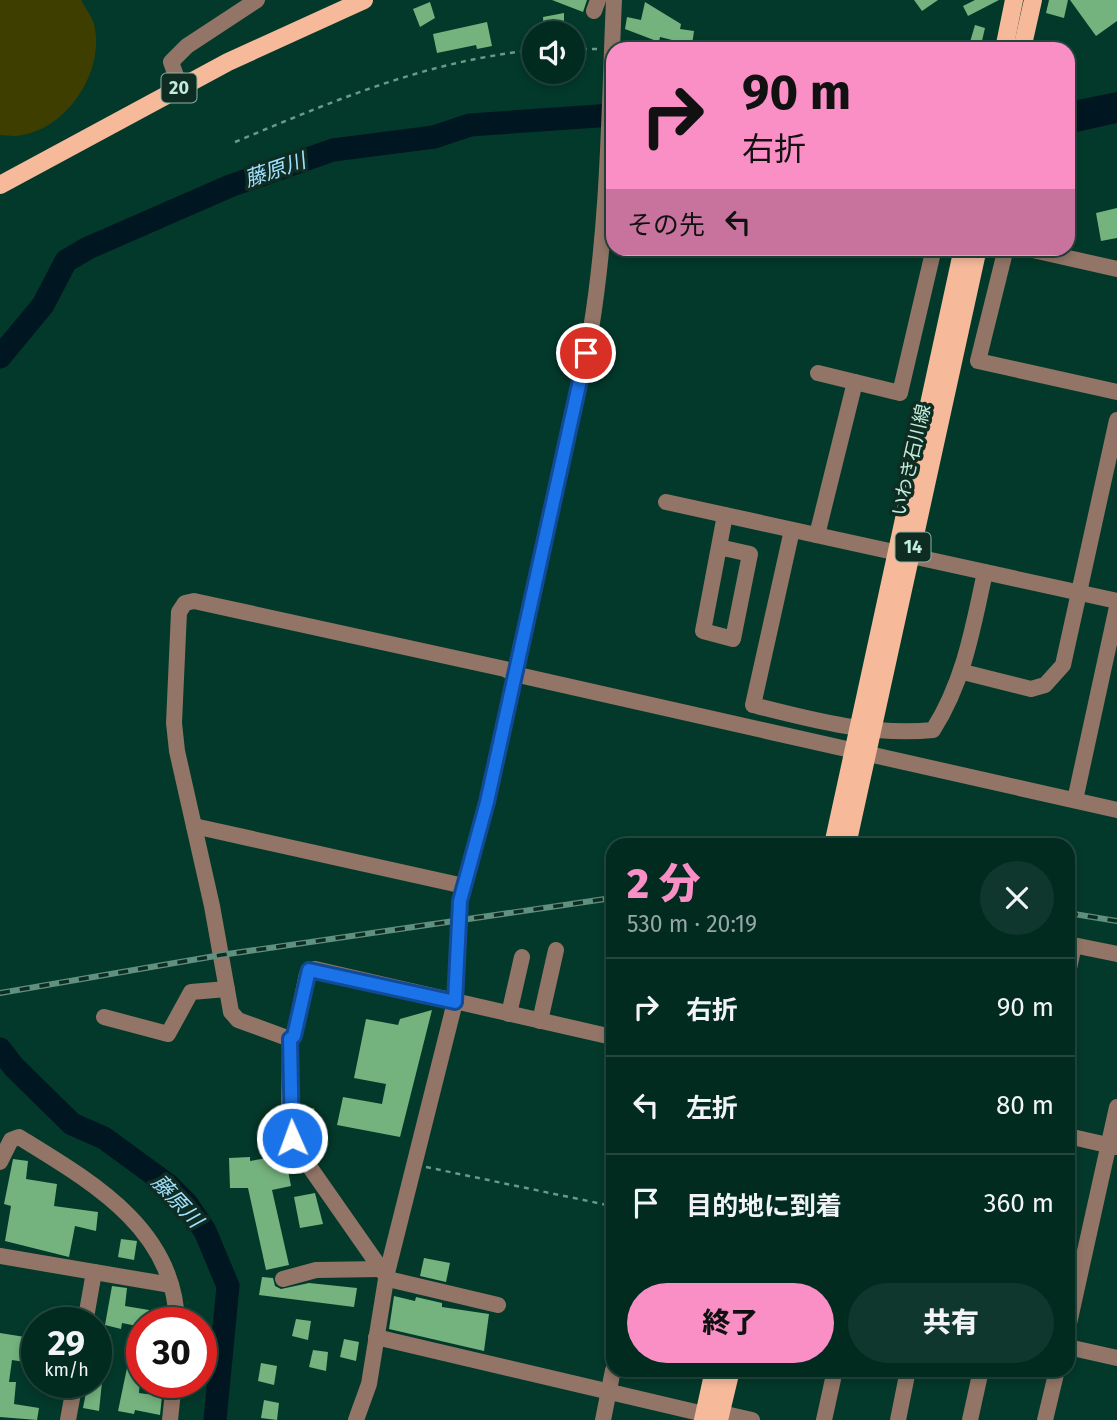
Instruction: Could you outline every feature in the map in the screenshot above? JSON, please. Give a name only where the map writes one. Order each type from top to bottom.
[{"type":"main road","name":"20","points":[[0,185],[180,87],[364,0]]},
{"type":"main road","points":[[1005,42],[1014,0]]},
{"type":"main road","points":[[1024,42],[1033,0]]},
{"type":"main road","name":"いわき石川線","points":[[835,838],[960,256]]},
{"type":"main road","name":"いわき石川線","points":[[849,838],[976,256]]},
{"type":"main road","points":[[712,1417],[714,1377]]},
{"type":"main road","points":[[712,1417],[727,1377]]},
{"type":"street","points":[[180,87],[171,62],[187,46],[257,0]]},
{"type":"street","points":[[612,42],[614,0]]},
{"type":"street","points":[[356,1420],[369,1384],[384,1274],[416,1165],[455,1002],[457,933],[464,886],[487,802],[591,328],[602,261],[606,210]]},
{"type":"street","points":[[818,373],[900,393],[932,256]]},
{"type":"street","points":[[1004,256],[978,361],[1117,392]]},
{"type":"street","points":[[1059,256],[1117,269]]},
{"type":"street","points":[[817,535],[855,382]]},
{"type":"street","points":[[963,672],[1031,689],[1045,685],[1063,665],[1117,420]]},
{"type":"street","points":[[666,502],[1117,601]]},
{"type":"street","points":[[719,547],[750,554],[733,639],[703,631],[725,515]]},
{"type":"street","points":[[792,530],[753,705],[822,722],[894,733],[933,730],[949,704],[963,672],[985,572]]},
{"type":"street","points":[[290,1039],[238,1020],[231,1012],[174,723],[179,612],[185,603],[194,601],[505,669],[514,674],[1117,810]]},
{"type":"street","points":[[1075,800],[1117,607]]},
{"type":"street","points":[[194,826],[464,886]]},
{"type":"street","points":[[1075,945],[1117,954]]},
{"type":"street","points":[[540,1021],[556,950]]},
{"type":"street","points":[[509,1014],[522,957]]},
{"type":"street","points":[[384,1274],[292,1138],[290,1039],[294,1036],[309,970],[606,1036]]},
{"type":"street","points":[[104,1017],[167,1034],[191,992],[227,989]]},
{"type":"street","points":[[1075,1293],[1113,1146],[1117,1107]]},
{"type":"street","points":[[0,1162],[11,1140],[19,1137],[83,1177],[136,1221],[154,1246],[171,1285],[174,1307]]},
{"type":"street","points":[[1075,1138],[1113,1146]]},
{"type":"street","points":[[0,1256],[171,1285]]},
{"type":"street","points":[[283,1279],[316,1270],[384,1274],[498,1305]]},
{"type":"street","points":[[88,1307],[94,1272]]},
{"type":"street","points":[[376,1338],[712,1417],[752,1420]]},
{"type":"street","points":[[1075,1349],[1117,1358]]},
{"type":"street","points":[[603,1420],[612,1377]]},
{"type":"street","points":[[824,1420],[833,1377]]},
{"type":"street","points":[[898,1420],[907,1377]]},
{"type":"street","points":[[970,1420],[979,1377]]},
{"type":"street","points":[[1045,1420],[1055,1377]]},
{"type":"street","points":[[68,1420],[72,1398]]},
{"type":"street","points":[[170,1420],[172,1398]]},
{"type":"path","points":[[585,50],[606,49]]},
{"type":"path","points":[[235,142],[309,109],[388,80],[522,52]]},
{"type":"path","points":[[416,1165],[606,1205]]},
{"type":"shaded area","points":[[0,0],[81,0],[95,29],[93,63],[78,96],[54,122],[19,136],[0,135]]},
{"type":"water","points":[[1117,92],[1117,123],[1075,132],[1075,101]]},
{"type":"building","points":[[552,0],[587,0],[583,12]]},
{"type":"building","points":[[914,0],[938,0],[922,11]]},
{"type":"building","points":[[975,0],[999,0],[968,16],[963,6]]},
{"type":"building","points":[[1049,0],[1068,0],[1064,18],[1046,13]]},
{"type":"building","points":[[1070,0],[1117,0],[1117,21],[1096,36]]},
{"type":"building","points":[[430,2],[435,18],[420,27],[413,9]]},
{"type":"building","points":[[645,2],[681,24],[680,29],[694,31],[692,42],[660,37],[659,42],[625,29],[627,17],[641,20]]},
{"type":"building","points":[[564,13],[564,21],[543,21],[543,17]]},
{"type":"building","points":[[487,22],[492,46],[477,49],[476,45],[437,53],[433,34]]},
{"type":"building","points":[[975,25],[985,28],[982,42],[970,42]]},
{"type":"building","points":[[1117,208],[1117,238],[1101,241],[1096,213]]},
{"type":"building","points":[[432,1010],[400,1137],[337,1125],[343,1097],[382,1104],[386,1084],[354,1078],[366,1019],[398,1025],[400,1019]]},
{"type":"building","points":[[314,1108],[320,1140],[305,1142],[300,1125],[300,1111]]},
{"type":"building","points":[[285,1155],[291,1186],[272,1190],[289,1265],[266,1270],[248,1188],[230,1188],[229,1158],[250,1157],[250,1161]]},
{"type":"building","points":[[13,1159],[28,1161],[26,1179],[57,1184],[54,1206],[98,1212],[96,1231],[75,1226],[69,1257],[5,1241],[11,1206],[4,1204]]},
{"type":"building","points":[[315,1193],[323,1224],[300,1228],[294,1197]]},
{"type":"building","points":[[121,1239],[137,1241],[134,1260],[118,1257]]},
{"type":"building","points":[[424,1258],[450,1263],[446,1282],[420,1276]]},
{"type":"building","points":[[262,1277],[273,1278],[275,1286],[281,1289],[309,1283],[357,1288],[354,1307],[259,1295]]},
{"type":"building","points":[[112,1286],[127,1288],[125,1306],[131,1307],[126,1307],[126,1324],[122,1323],[121,1329],[112,1327],[112,1307],[108,1307]]},
{"type":"building","points":[[394,1296],[415,1301],[416,1297],[442,1303],[442,1307],[489,1314],[484,1351],[389,1329]]},
{"type":"building","points":[[296,1319],[311,1321],[308,1340],[292,1336]]},
{"type":"building","points":[[0,1333],[21,1336],[21,1361],[12,1360],[9,1382],[16,1382],[14,1404],[39,1408],[37,1420],[0,1417]]},
{"type":"building","points":[[344,1339],[359,1342],[356,1361],[340,1357]]},
{"type":"building","points":[[313,1350],[328,1352],[326,1371],[309,1367]]},
{"type":"building","points":[[261,1363],[277,1366],[274,1385],[258,1381]]},
{"type":"building","points":[[126,1373],[126,1398],[162,1398],[160,1415],[135,1410],[134,1414],[118,1411]]},
{"type":"building","points":[[85,1398],[100,1398],[99,1411],[83,1408]]},
{"type":"building","points":[[264,1400],[279,1403],[277,1420],[261,1418]]},
{"type":"waterway","name":"藤原川","points":[[0,357],[43,305],[66,261],[88,248],[230,186],[333,150],[434,137],[470,125],[606,115]]},
{"type":"waterway","name":"藤原川","points":[[0,1049],[14,1067],[72,1124],[104,1138],[167,1184],[187,1204],[205,1231],[228,1286],[215,1420]]},
{"type":"railway","points":[[0,993],[221,955],[606,899]]},
{"type":"railway","points":[[1075,914],[1117,921]]},
{"type":"route","points":[[292,1138],[289,1127],[290,1039],[294,1036],[309,970],[315,969],[455,1002],[460,901],[487,802],[586,353]]}]
